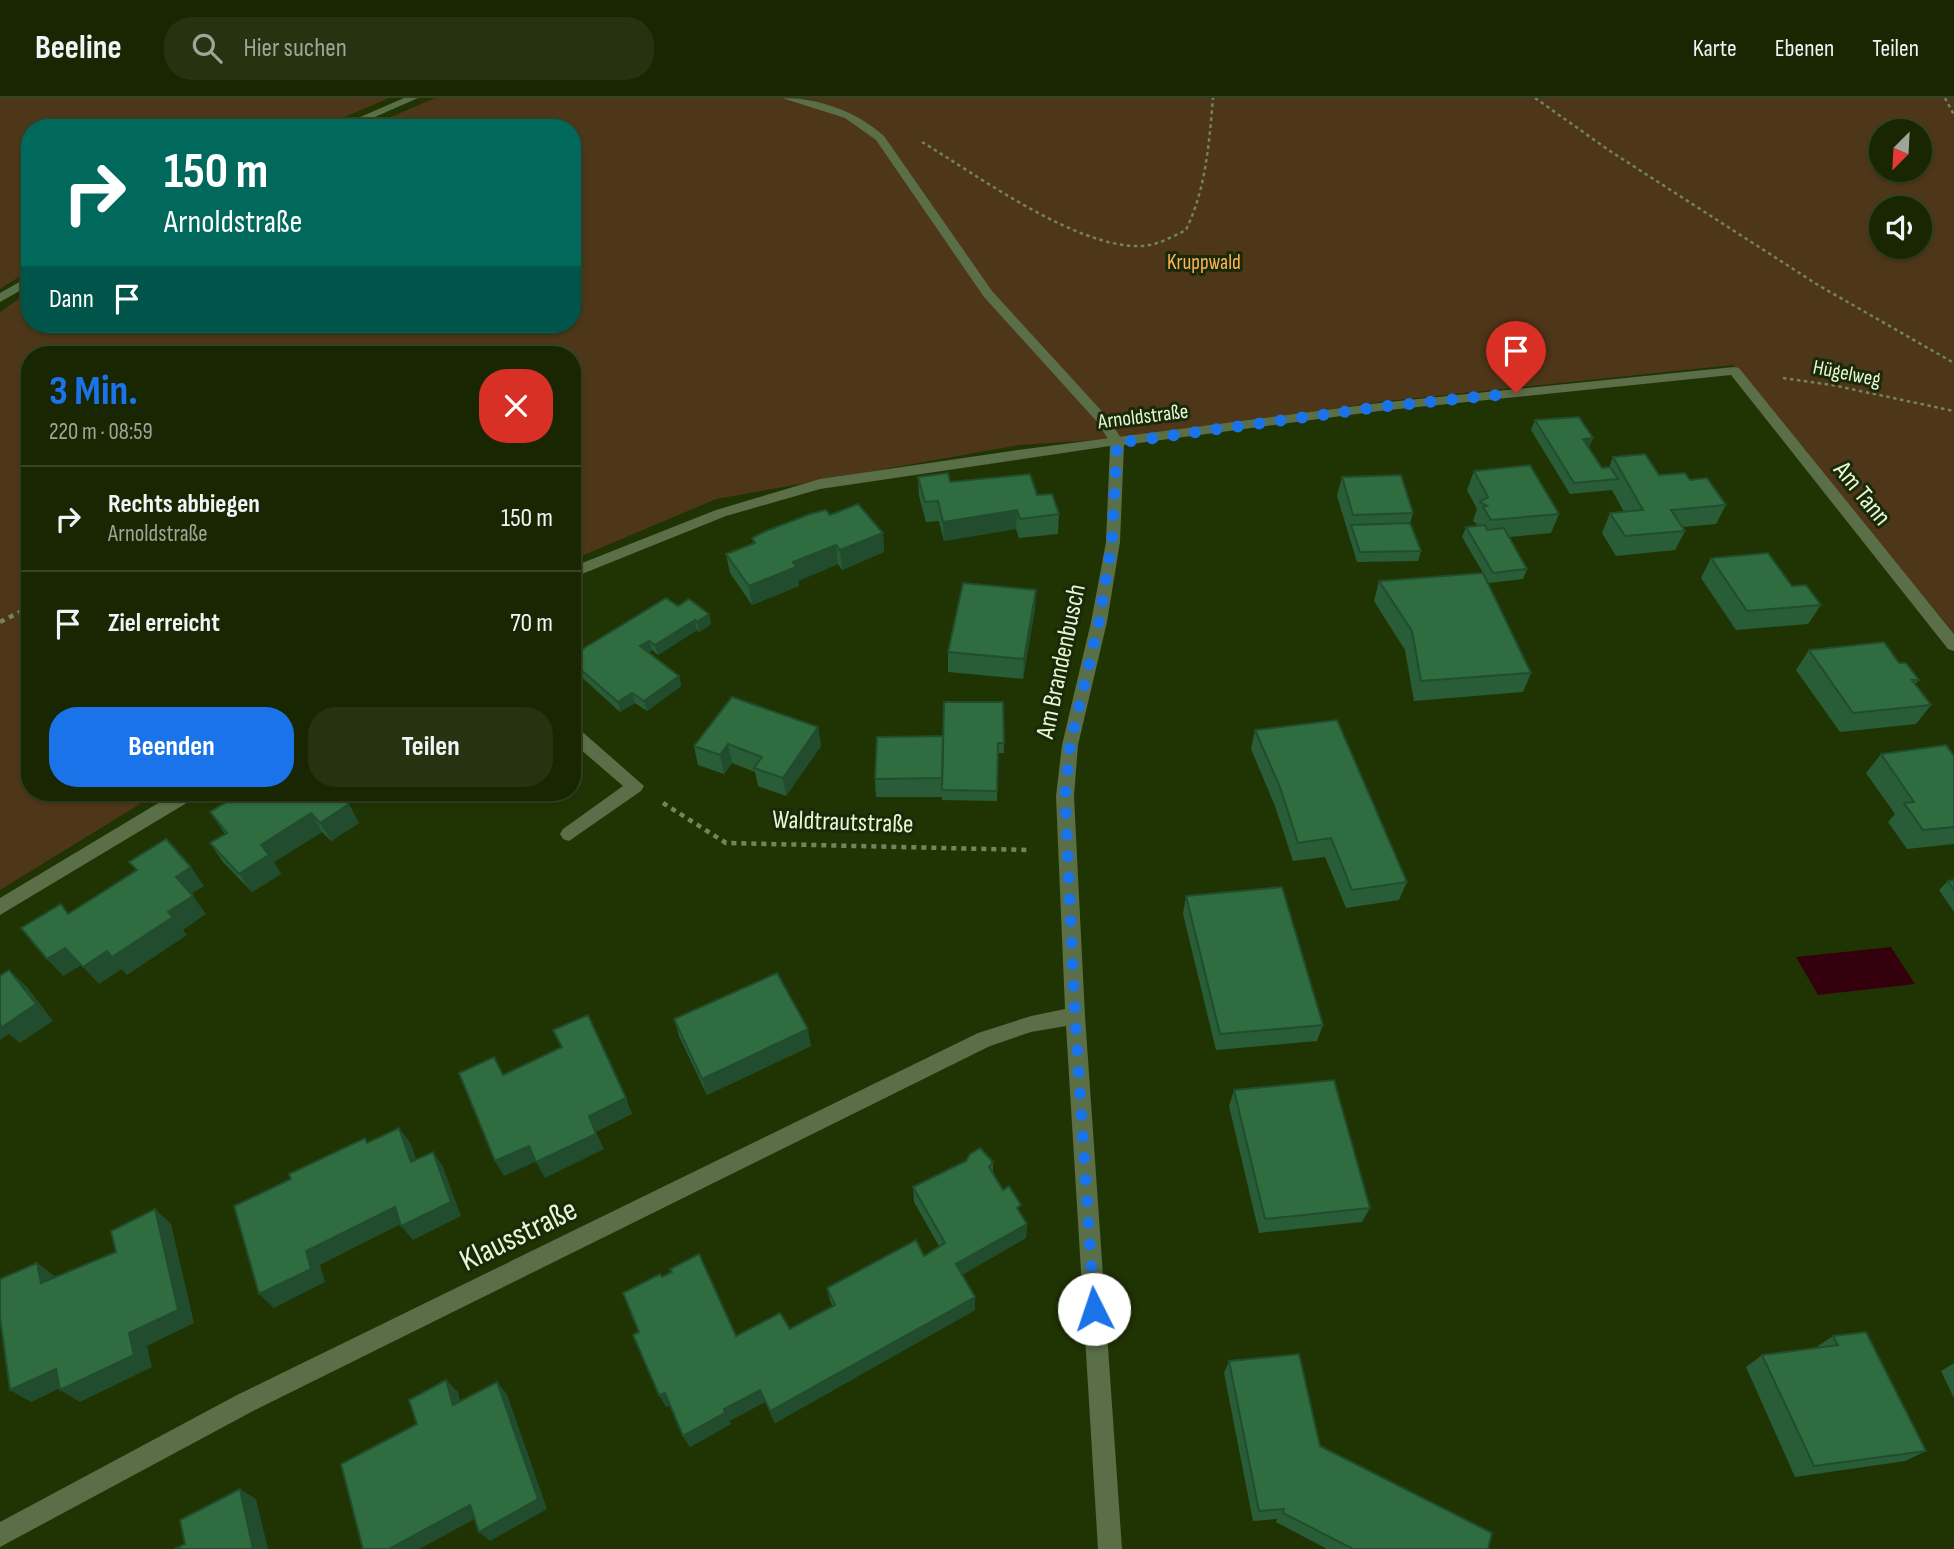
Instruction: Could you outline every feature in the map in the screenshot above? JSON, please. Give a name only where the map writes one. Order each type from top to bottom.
[{"type":"street","points":[[362,119],[413,98]]},
{"type":"street","points":[[787,98],[841,112],[869,126],[988,294],[1104,422],[1117,443]]},
{"type":"street","points":[[0,298],[21,285]]},
{"type":"street","name":"Arnoldstraße","points":[[581,569],[721,513],[807,487],[1018,454],[1379,407],[1734,371]]},
{"type":"street","name":"Am Tann","points":[[1734,371],[1954,645]]},
{"type":"street","name":"Am Brandenbusch","points":[[1110,1549],[1075,1016],[1065,796],[1070,745],[1099,622],[1112,542],[1117,443]]},
{"type":"street","points":[[569,834],[635,786],[581,741]]},
{"type":"street","points":[[0,907],[176,801]]},
{"type":"street","name":"Klausstraße","points":[[0,1535],[245,1403],[985,1039],[1031,1024],[1075,1016]]},
{"type":"path","points":[[869,126],[896,130],[921,141],[1064,225],[1102,241],[1139,247],[1186,230],[1198,207],[1205,179],[1213,98]]},
{"type":"path","points":[[1535,98],[1642,174],[1829,293],[1905,339],[1954,363]]},
{"type":"path","points":[[1945,98],[1954,115]]},
{"type":"path","name":"Hügelweg","points":[[1734,371],[1832,385],[1954,411]]},
{"type":"path","points":[[0,622],[21,612]]},
{"type":"path","name":"Waldtrautstraße","points":[[635,786],[726,843],[809,848],[1066,850]]},
{"type":"green space","points":[[0,98],[389,98],[340,119],[21,119],[21,276],[0,289]]},
{"type":"green space","name":"Kruppwald","points":[[435,98],[1954,98],[1954,633],[1733,365],[1378,402],[1140,437],[1020,445],[716,499],[581,556],[581,346],[21,346],[21,801],[145,801],[0,890],[0,312],[21,297],[21,333],[581,333],[581,119],[386,119]]},
{"type":"shaded area","points":[[1891,947],[1915,984],[1818,995],[1796,957]]},
{"type":"building","points":[[1579,417],[1593,438],[1583,439],[1602,468],[1610,467],[1618,479],[1574,483],[1535,420]]},
{"type":"building","points":[[1645,454],[1659,475],[1685,473],[1690,480],[1707,478],[1726,505],[1671,510],[1685,531],[1625,536],[1610,513],[1643,510],[1613,457]]},
{"type":"building","points":[[1530,465],[1559,514],[1491,520],[1483,507],[1487,506],[1480,502],[1488,497],[1474,471]]},
{"type":"building","points":[[948,473],[950,482],[1030,474],[1037,495],[1052,494],[1059,514],[1020,519],[1017,510],[943,522],[938,501],[925,502],[918,477]]},
{"type":"building","points":[[1401,475],[1413,513],[1353,515],[1342,477]]},
{"type":"building","points":[[858,504],[883,533],[840,550],[836,545],[793,562],[796,567],[749,586],[726,554],[755,543],[752,538],[766,531],[810,514],[826,510],[830,515]]},
{"type":"building","points":[[1410,523],[1421,551],[1360,552],[1351,525]]},
{"type":"building","points":[[1485,525],[1487,530],[1504,528],[1527,569],[1493,573],[1466,527]]},
{"type":"building","points":[[1768,553],[1792,586],[1806,585],[1821,605],[1747,611],[1711,558]]},
{"type":"building","points":[[1483,573],[1531,673],[1421,681],[1412,631],[1379,581]]},
{"type":"building","points":[[963,583],[1036,590],[1024,659],[948,652]]},
{"type":"building","points":[[666,598],[678,606],[689,599],[709,614],[655,645],[649,641],[640,646],[679,676],[644,701],[632,693],[618,702],[581,670],[581,650]]},
{"type":"building","points":[[1884,642],[1899,663],[1906,663],[1919,680],[1912,680],[1931,705],[1853,713],[1809,650]]},
{"type":"building","points":[[732,697],[818,727],[783,778],[754,768],[762,757],[728,744],[720,755],[694,746]]},
{"type":"building","points":[[944,702],[1003,702],[1004,743],[998,743],[997,791],[942,790]]},
{"type":"building","points":[[1337,720],[1407,882],[1352,890],[1331,838],[1298,843],[1280,787],[1255,730]]},
{"type":"building","points":[[943,736],[942,778],[875,779],[877,737]]},
{"type":"building","points":[[1946,745],[1954,756],[1954,827],[1923,830],[1904,803],[1914,802],[1881,754]]},
{"type":"building","points":[[228,801],[346,801],[349,804],[320,823],[311,813],[261,845],[269,855],[239,874],[210,843],[227,833],[210,812]]},
{"type":"building","points":[[166,839],[191,867],[176,877],[193,896],[168,912],[173,917],[112,957],[107,951],[83,967],[65,948],[47,959],[21,928],[61,904],[68,914],[137,870],[129,862]]},
{"type":"building","points":[[1282,887],[1323,1025],[1220,1034],[1186,896]]},
{"type":"building","points":[[9,970],[36,1004],[2,1027],[0,976]]},
{"type":"building","points":[[777,973],[808,1029],[702,1079],[674,1019]]},
{"type":"building","points":[[588,1015],[626,1098],[589,1116],[596,1134],[536,1162],[529,1146],[495,1161],[459,1073],[494,1057],[503,1075],[562,1047],[553,1030]]},
{"type":"building","points":[[1334,1080],[1370,1208],[1265,1219],[1234,1090]]},
{"type":"building","points":[[399,1128],[411,1162],[433,1152],[451,1202],[401,1226],[395,1207],[306,1251],[311,1269],[259,1294],[234,1206],[291,1179],[289,1174],[365,1138],[367,1143]]},
{"type":"building","points":[[980,1148],[993,1162],[989,1167],[1003,1190],[1009,1186],[1021,1205],[1017,1208],[1027,1224],[956,1264],[975,1297],[770,1411],[760,1390],[724,1409],[725,1413],[683,1436],[665,1393],[659,1395],[633,1335],[639,1332],[623,1293],[660,1274],[662,1277],[672,1272],[670,1269],[699,1254],[736,1336],[780,1313],[790,1329],[835,1305],[827,1288],[916,1240],[924,1256],[945,1243],[913,1187],[966,1161],[970,1154]]},
{"type":"building","points":[[155,1209],[178,1310],[129,1333],[134,1355],[60,1390],[56,1369],[10,1390],[0,1317],[0,1279],[37,1263],[41,1283],[116,1252],[111,1231]]},
{"type":"building","points":[[1866,1332],[1926,1451],[1814,1466],[1762,1355],[1838,1345],[1833,1336]]},
{"type":"building","points":[[1299,1354],[1320,1446],[1492,1533],[1488,1549],[1353,1549],[1283,1513],[1284,1509],[1259,1511],[1229,1361]]},
{"type":"building","points":[[446,1380],[453,1405],[497,1382],[538,1499],[479,1532],[470,1505],[389,1549],[363,1549],[341,1464],[417,1424],[409,1400]]},
{"type":"building","points":[[240,1489],[253,1549],[175,1549],[185,1544],[180,1520]]},
{"type":"route","points":[[1094,1309],[1075,1016],[1065,796],[1070,745],[1099,622],[1112,542],[1118,470],[1117,443],[1379,407],[1516,393]]}]
